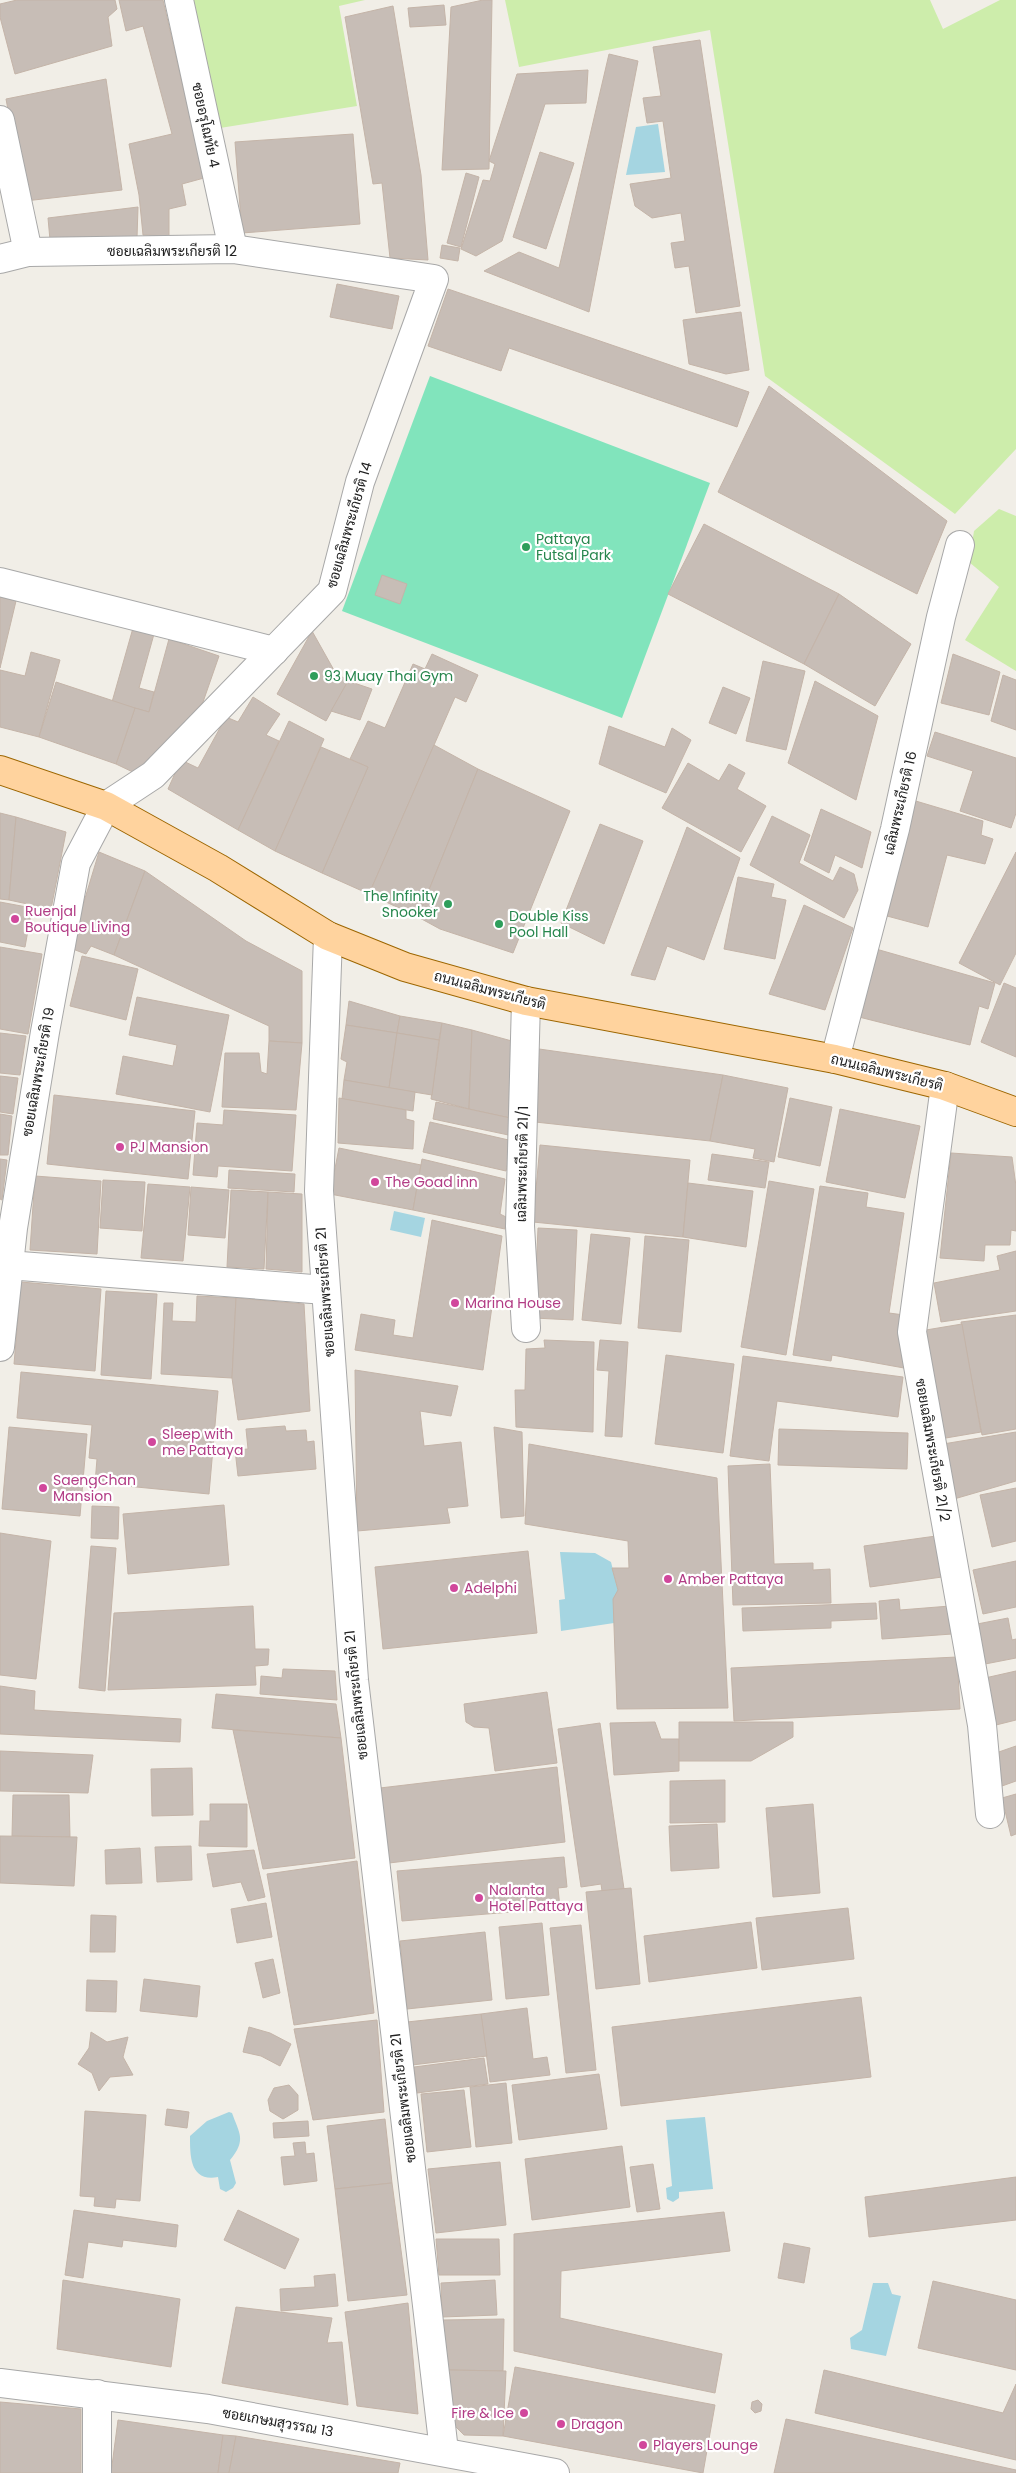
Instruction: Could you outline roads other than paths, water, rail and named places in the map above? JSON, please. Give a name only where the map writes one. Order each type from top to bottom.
[{"type":"main road","name":"ถนนเฉลิมพระเกียรติ","points":[[0,770],[106,806],[218,868],[328,936],[405,967],[526,1001],[835,1059],[945,1086],[1016,1112]]},
{"type":"street","name":"ซอยอรุโณทัย 4","points":[[179,0],[233,249]]},
{"type":"street","points":[[0,120],[28,252]]},
{"type":"street","name":"ซอยเฉลิมพระเกียรติ 12","points":[[0,260],[28,252],[233,249],[434,279]]},
{"type":"street","name":"ซอยเฉลิมพระเกียรติ 14","points":[[106,806],[153,775],[332,591],[360,482],[434,279]]},
{"type":"street","name":"เฉลิมพระเกียรติ 16","points":[[835,1059],[895,829],[940,617],[960,545]]},
{"type":"street","points":[[0,582],[274,651]]},
{"type":"street","name":"ซอยเฉลิมพระเกียรติ 19","points":[[0,1347],[8,1265],[45,1032],[76,863],[106,806]]},
{"type":"street","name":"ซอยเฉลิมพระเกียรติ 21","points":[[328,936],[318,1191],[354,1680],[444,2451]]},
{"type":"street","name":"เฉลิมพระเกียรติ 21/1","points":[[526,1001],[520,1226],[526,1328]]},
{"type":"street","name":"ซอยเฉลิมพระเกียรติ 21/2","points":[[945,1086],[912,1332],[982,1725],[990,1814]]},
{"type":"street","points":[[8,1265],[325,1290]]},
{"type":"street","name":"ซอยเกษมสุวรรณ 13","points":[[0,2383],[208,2409],[444,2451],[554,2473]]},
{"type":"street","points":[[97,2394],[98,2473]]},
{"type":"water","points":[[658,124],[665,172],[626,175],[636,127]]},
{"type":"water","points":[[394,1211],[425,1218],[421,1237],[390,1230]]},
{"type":"water","points":[[560,1552],[595,1553],[611,1562],[618,1590],[614,1623],[561,1631],[559,1600],[565,1599]]},
{"type":"water","points":[[229,2112],[232,2113],[237,2126],[240,2142],[230,2160],[236,2183],[233,2188],[226,2192],[220,2189],[218,2177],[209,2178],[197,2172],[191,2160],[190,2136],[207,2121]]},
{"type":"water","points":[[705,2117],[713,2189],[679,2192],[679,2198],[673,2202],[667,2199],[666,2188],[672,2186],[666,2120]]},
{"type":"water","points":[[873,2283],[888,2283],[892,2294],[901,2296],[886,2356],[851,2349],[850,2338],[862,2330]]},
{"type":"place","name":"Pattaya Futsal Park","points":[[526,547]]},
{"type":"place","name":"93 Muay Thai Gym","points":[[314,676]]},
{"type":"place","name":"The Infinity Snooker","points":[[448,904]]},
{"type":"place","name":"Ruenjal Boutique Living","points":[[15,919]]},
{"type":"place","name":"Double Kiss Pool Hall","points":[[499,924]]},
{"type":"place","name":"PJ Mansion","points":[[120,1147]]},
{"type":"place","name":"The Goad inn","points":[[375,1182]]},
{"type":"place","name":"Marina House","points":[[455,1303]]},
{"type":"place","name":"Sleep with me Pattaya","points":[[152,1442]]},
{"type":"place","name":"SaengChan Mansion","points":[[43,1488]]},
{"type":"place","name":"Amber Pattaya","points":[[668,1579]]},
{"type":"place","name":"Adelphi","points":[[454,1588]]},
{"type":"place","name":"Nalanta Hotel Pattaya","points":[[479,1898]]},
{"type":"place","name":"Fire & Ice","points":[[524,2413]]},
{"type":"place","name":"Dragon","points":[[561,2424]]},
{"type":"place","name":"Players Lounge","points":[[643,2445]]}]
